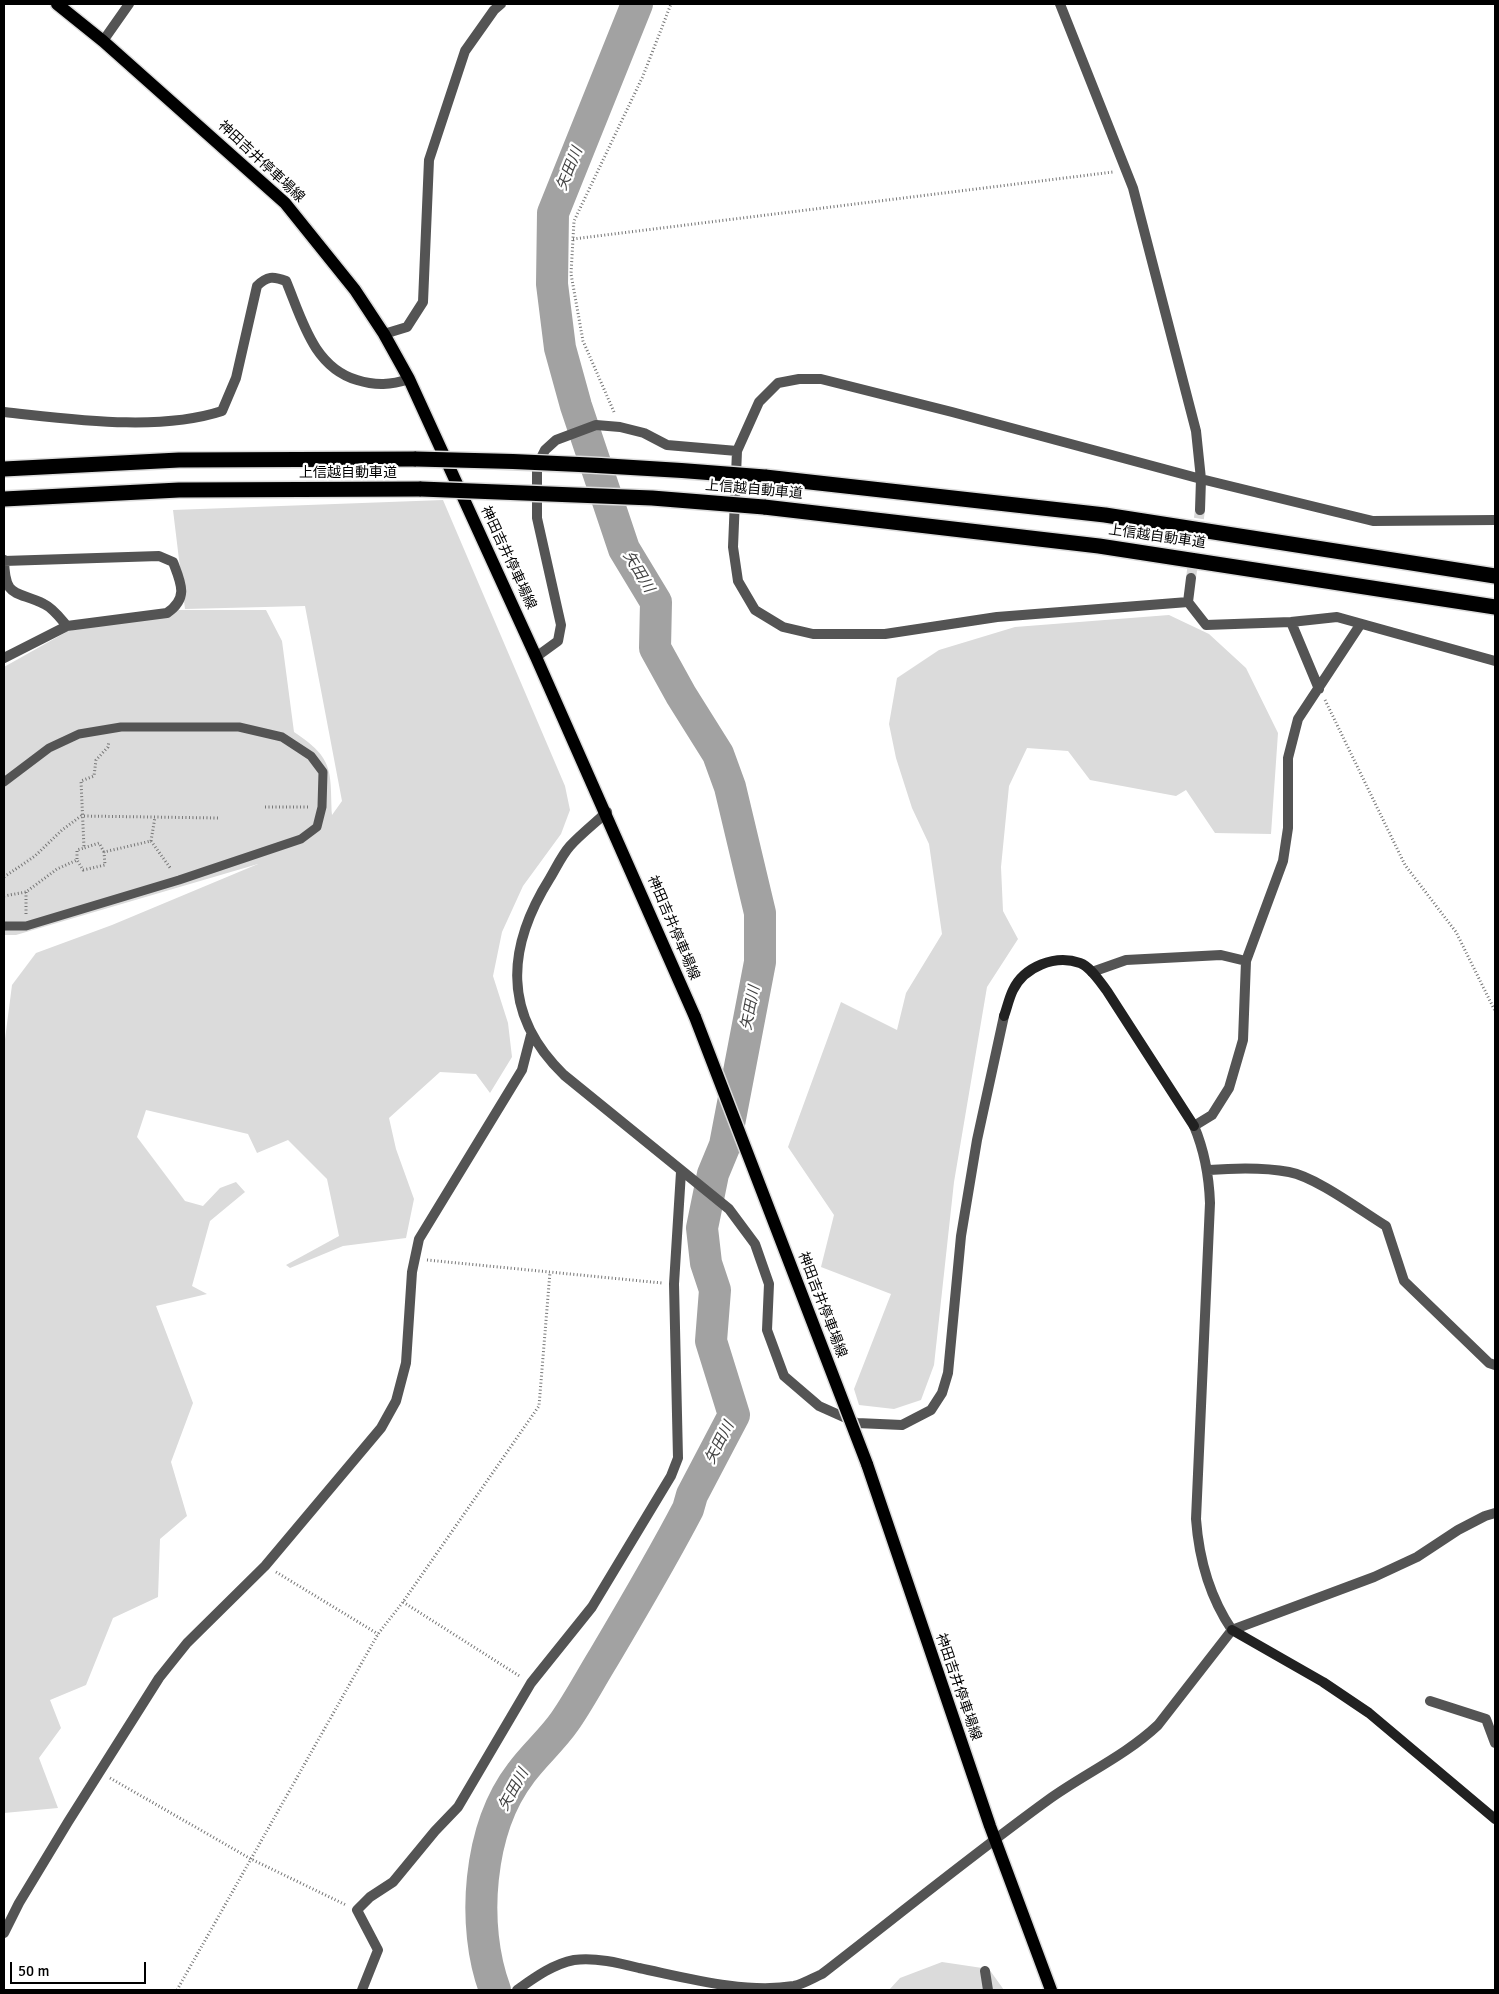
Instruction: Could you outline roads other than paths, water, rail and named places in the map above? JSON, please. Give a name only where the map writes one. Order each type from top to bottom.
[{"type":"highway","name":"上信越自動車道","points":[[4,469],[199,460],[416,459],[570,463],[764,477],[1105,515],[1495,576]]},
{"type":"highway","name":"上信越自動車道","points":[[4,499],[179,490],[421,489],[652,498],[764,507],[1099,546],[1495,607]]},
{"type":"main road","name":"神田吉井停車場線","points":[[58,4],[103,40],[285,203],[355,290],[384,334],[409,379],[607,812],[695,1016],[867,1464],[996,1838],[1051,1990]]},
{"type":"street","points":[[103,40],[129,4]]},
{"type":"street","points":[[384,334],[407,327],[423,302],[429,160],[465,52],[494,10],[501,4]]},
{"type":"street","points":[[1060,4],[1126,171],[1196,431],[1201,479],[1200,510]]},
{"type":"street","points":[[4,412],[98,420],[169,422],[198,418],[222,410],[236,378],[257,286],[264,278],[274,277],[286,281],[315,348],[328,364],[344,376],[369,384],[386,385],[409,379]]},
{"type":"street","points":[[1188,602],[998,618],[884,634],[813,634],[783,627],[755,610],[738,581],[733,547],[737,451],[759,402],[778,383],[799,379],[821,379],[962,414],[1201,479],[1373,521],[1495,520]]},
{"type":"street","points":[[536,657],[558,641],[561,625],[537,518],[537,466],[545,450],[556,440],[596,425],[620,427],[644,433],[667,445],[737,451]]},
{"type":"street","points":[[4,658],[67,626],[167,613],[177,606],[182,594],[173,562],[159,556],[4,560],[8,585],[15,594],[46,605],[67,626]]},
{"type":"street","points":[[1191,578],[1188,602],[1206,625],[1290,622],[1337,617],[1360,625],[1407,634],[1495,661]]},
{"type":"street","points":[[1290,622],[1319,689]]},
{"type":"street","points":[[1194,1126],[1212,1115],[1229,1088],[1243,1040],[1246,961],[1283,861],[1288,828],[1288,758],[1298,719],[1360,625]]},
{"type":"street","points":[[607,812],[569,847],[535,900],[525,927],[519,952],[518,996],[522,1017],[546,1058],[564,1075],[681,1172],[697,1182],[729,1209],[756,1244],[769,1284],[768,1330],[784,1376],[819,1406],[857,1424],[902,1425],[931,1410],[942,1393],[948,1373],[961,1236],[977,1140],[1004,1016],[1013,990],[1027,972],[1050,961],[1080,963],[1092,972],[1112,999],[1194,1126],[1203,1146],[1208,1170],[1210,1202],[1196,1519],[1198,1548],[1212,1596],[1232,1630],[1323,1682],[1369,1713],[1495,1819]]},
{"type":"street","points":[[1092,972],[1126,960],[1221,955],[1246,961]]},
{"type":"street","points":[[4,1933],[24,1895],[165,1671],[188,1642],[265,1566],[381,1428],[396,1401],[406,1362],[414,1258],[419,1239],[522,1070],[531,1035]]},
{"type":"street","points":[[1208,1170],[1234,1168],[1290,1172],[1309,1180],[1386,1226],[1404,1281],[1489,1363],[1495,1365]]},
{"type":"street","points":[[362,1990],[378,1950],[357,1910],[370,1897],[393,1882],[435,1831],[458,1807],[531,1683],[592,1607],[670,1476],[678,1458],[674,1284],[681,1172]]},
{"type":"street","points":[[517,1990],[556,1966],[574,1960],[618,1963],[739,1989],[764,1990],[794,1986],[822,1974],[996,1838],[1062,1790],[1145,1737],[1158,1725],[1232,1630],[1374,1577],[1417,1557],[1458,1530],[1495,1513]]},
{"type":"street","points":[[1430,1701],[1486,1720],[1495,1743]]},
{"type":"street","points":[[985,1971],[988,1990]]},
{"type":"lane","points":[[4,782],[49,748],[80,734],[112,728],[239,727],[282,736],[311,756],[323,772],[322,807],[317,827],[301,839],[179,880],[26,926],[4,926]]},
{"type":"waterway","name":"矢田川","points":[[495,1990],[487,1965],[481,1908],[483,1878],[495,1822],[507,1796],[521,1773],[565,1721],[626,1620],[688,1509],[692,1495],[734,1415],[711,1341],[715,1290],[706,1263],[702,1228],[713,1174],[725,1145],[760,962],[760,913],[730,787],[718,754],[681,695],[655,648],[656,602],[624,549],[576,406],[560,348],[552,284],[553,213],[637,4]]},
{"type":"tunnel","points":[[1191,578],[1200,510]]}]
